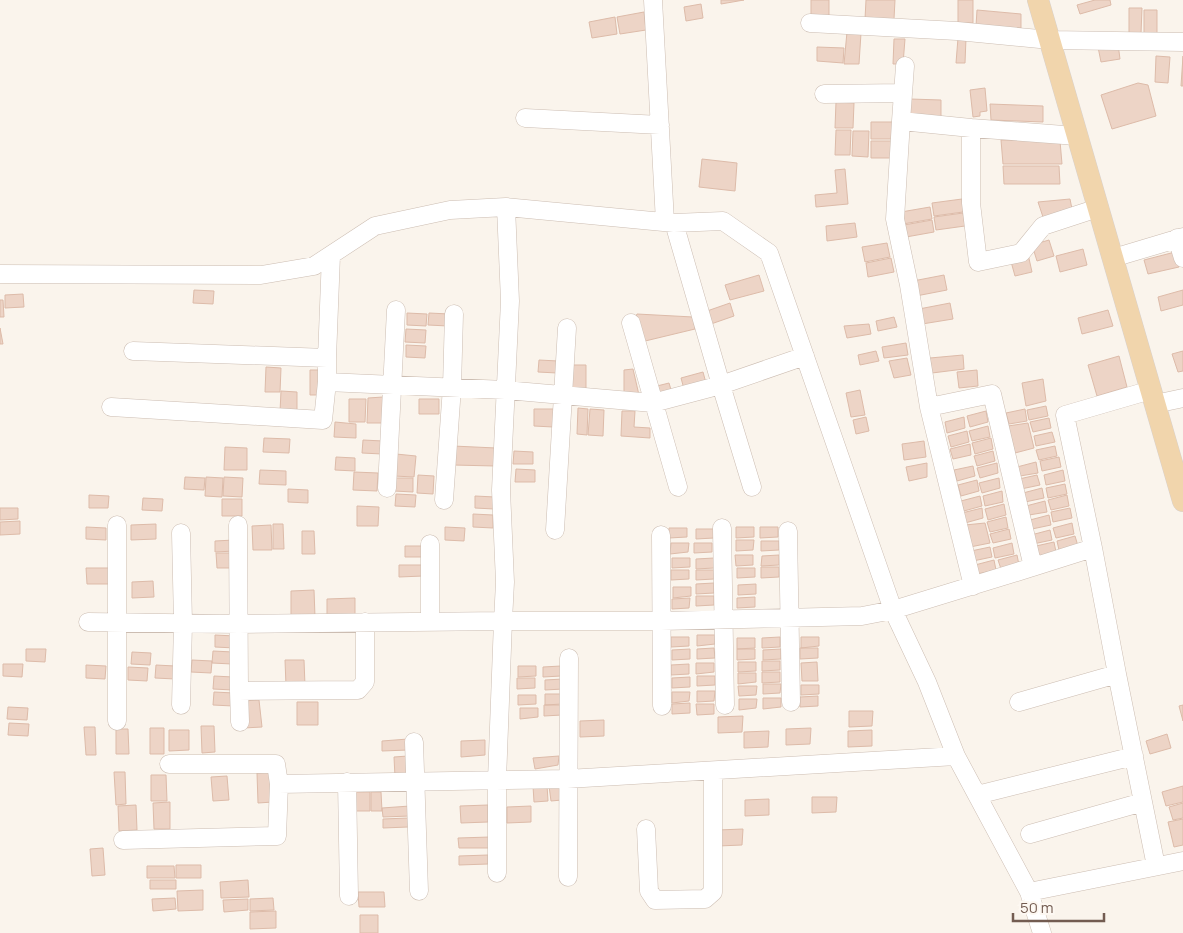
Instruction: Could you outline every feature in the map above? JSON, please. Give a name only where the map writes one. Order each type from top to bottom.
[{"type":"main road","points":[[1038,0],[1183,502]]},
{"type":"street","points":[[654,0],[660,125],[669,222],[752,487]]},
{"type":"street","points":[[810,23],[957,31],[1050,40],[1183,42]]},
{"type":"street","points":[[905,66],[895,219],[909,285],[929,407],[973,586]]},
{"type":"street","points":[[824,94],[903,93]]},
{"type":"street","points":[[525,118],[660,125]]},
{"type":"street","points":[[901,121],[1077,136]]},
{"type":"street","points":[[971,128],[971,203],[978,262],[1021,253],[1043,226],[1098,208]]},
{"type":"street","points":[[497,873],[496,780],[506,582],[501,490],[510,301],[506,207]]},
{"type":"street","points":[[0,274],[260,275],[314,266],[375,226],[450,210],[506,207],[669,222],[723,221],[769,253],[892,610],[927,682],[956,756],[1029,892],[1042,933]]},
{"type":"street","points":[[1113,258],[1180,237],[1183,258]]},
{"type":"street","points":[[111,408],[323,420],[331,255]]},
{"type":"street","points":[[387,488],[396,310]]},
{"type":"street","points":[[444,500],[452,387],[454,314]]},
{"type":"street","points":[[631,323],[678,487]]},
{"type":"street","points":[[555,530],[567,328]]},
{"type":"street","points":[[133,351],[327,358]]},
{"type":"street","points":[[326,382],[506,390],[653,403],[721,385],[805,356]]},
{"type":"street","points":[[929,407],[992,394],[1033,567]]},
{"type":"street","points":[[1156,866],[1065,415],[1153,397],[1183,398]]},
{"type":"street","points":[[117,525],[117,721]]},
{"type":"street","points":[[238,525],[240,722]]},
{"type":"street","points":[[722,528],[724,705]]},
{"type":"street","points":[[788,531],[791,702]]},
{"type":"street","points":[[181,533],[183,623],[181,706]]},
{"type":"street","points":[[661,535],[662,706]]},
{"type":"street","points":[[430,544],[430,622]]},
{"type":"street","points":[[88,622],[240,624],[661,621],[862,616],[892,610],[1093,548]]},
{"type":"street","points":[[239,691],[358,690],[365,682],[365,622]]},
{"type":"street","points":[[568,877],[569,658]]},
{"type":"street","points":[[1019,702],[1117,674]]},
{"type":"street","points":[[414,742],[419,891]]},
{"type":"street","points":[[279,784],[567,779],[956,756]]},
{"type":"street","points":[[977,795],[1134,756]]},
{"type":"street","points":[[123,840],[277,836],[279,784],[276,764],[271,762],[169,764]]},
{"type":"street","points":[[646,829],[649,891],[655,900],[705,899],[713,892],[713,771]]},
{"type":"street","points":[[347,782],[349,896]]},
{"type":"street","points":[[1030,834],[1143,802]]},
{"type":"street","points":[[1029,892],[1183,861]]},
{"type":"building","points":[[721,0],[744,0],[721,4]]},
{"type":"building","points":[[811,0],[829,0],[829,16],[811,17]]},
{"type":"building","points":[[866,0],[895,0],[894,19],[865,19]]},
{"type":"building","points":[[958,0],[973,0],[973,23],[958,23]]},
{"type":"building","points":[[1095,0],[1110,0],[1111,5],[1080,14],[1077,5]]},
{"type":"building","points":[[701,4],[703,18],[686,21],[684,7]]},
{"type":"building","points":[[1129,8],[1142,8],[1141,34],[1129,33]]},
{"type":"building","points":[[977,10],[1021,14],[1021,28],[976,26]]},
{"type":"building","points":[[1144,10],[1157,10],[1157,34],[1144,34]]},
{"type":"building","points":[[644,12],[646,30],[620,34],[617,17]]},
{"type":"building","points":[[615,17],[617,34],[592,38],[589,22]]},
{"type":"building","points":[[847,32],[861,33],[859,64],[844,64]]},
{"type":"building","points":[[958,38],[966,38],[965,63],[956,63]]},
{"type":"building","points":[[894,39],[905,39],[903,64],[893,64]]},
{"type":"building","points":[[1118,44],[1120,59],[1101,62],[1098,47]]},
{"type":"building","points":[[817,47],[844,48],[843,63],[817,61]]},
{"type":"building","points":[[1156,56],[1170,57],[1168,83],[1155,82]]},
{"type":"building","points":[[1183,56],[1183,86],[1181,86]]},
{"type":"building","points":[[1138,83],[1148,85],[1156,116],[1112,129],[1101,95]]},
{"type":"building","points":[[985,88],[987,111],[980,112],[980,116],[973,117],[970,90]]},
{"type":"building","points":[[910,99],[941,100],[941,117],[910,116]]},
{"type":"building","points":[[836,102],[854,103],[853,128],[835,128]]},
{"type":"building","points":[[990,104],[1043,106],[1043,122],[991,120]]},
{"type":"building","points":[[871,122],[895,122],[895,139],[871,139]]},
{"type":"building","points":[[836,130],[851,130],[850,155],[835,155]]},
{"type":"building","points":[[853,131],[869,131],[868,157],[852,156]]},
{"type":"building","points":[[1001,140],[1060,141],[1062,164],[1003,164]]},
{"type":"building","points":[[871,141],[894,141],[894,158],[871,158]]},
{"type":"building","points":[[702,159],[737,163],[735,191],[699,187]]},
{"type":"building","points":[[1003,166],[1059,166],[1060,184],[1004,184]]},
{"type":"building","points":[[845,169],[848,204],[816,207],[815,195],[837,193],[835,170]]},
{"type":"building","points":[[962,199],[963,212],[934,216],[932,203]]},
{"type":"building","points":[[1070,199],[1073,214],[1045,223],[1038,202]]},
{"type":"building","points":[[930,207],[932,219],[903,224],[901,212]]},
{"type":"building","points":[[963,213],[965,226],[936,230],[934,217]]},
{"type":"building","points":[[932,220],[934,232],[906,237],[904,225]]},
{"type":"building","points":[[855,223],[857,237],[827,241],[826,226]]},
{"type":"building","points":[[1049,240],[1054,256],[1037,261],[1032,245]]},
{"type":"building","points":[[887,243],[890,257],[865,262],[862,247]]},
{"type":"building","points":[[1083,249],[1087,265],[1060,272],[1056,256]]},
{"type":"building","points":[[1175,252],[1179,267],[1148,274],[1144,260]]},
{"type":"building","points":[[1028,254],[1032,272],[1015,276],[1010,258]]},
{"type":"building","points":[[891,258],[894,272],[868,277],[866,263]]},
{"type":"building","points":[[759,275],[764,291],[730,300],[725,285]]},
{"type":"building","points":[[944,275],[947,290],[916,296],[913,281]]},
{"type":"building","points":[[194,290],[214,291],[213,304],[193,303]]},
{"type":"building","points":[[1183,290],[1183,305],[1161,311],[1158,297]]},
{"type":"building","points":[[23,294],[24,307],[5,308],[5,295]]},
{"type":"building","points":[[0,300],[3,300],[4,317],[0,317]]},
{"type":"building","points":[[730,303],[734,316],[711,324],[707,311]]},
{"type":"building","points":[[950,303],[953,319],[922,324],[919,309]]},
{"type":"building","points":[[1108,310],[1113,326],[1082,334],[1078,318]]},
{"type":"building","points":[[407,313],[427,314],[426,326],[407,325]]},
{"type":"building","points":[[429,313],[449,314],[448,326],[428,325]]},
{"type":"building","points":[[637,314],[693,317],[695,329],[641,342],[635,318]]},
{"type":"building","points":[[894,317],[897,327],[878,331],[876,321]]},
{"type":"building","points":[[869,324],[871,334],[847,338],[844,326]]},
{"type":"building","points":[[0,328],[3,344],[0,344]]},
{"type":"building","points":[[406,329],[426,330],[425,343],[405,342]]},
{"type":"building","points":[[906,343],[908,355],[884,358],[882,347]]},
{"type":"building","points":[[406,345],[426,346],[425,358],[406,357]]},
{"type":"building","points":[[876,351],[879,361],[860,365],[858,355]]},
{"type":"building","points":[[1183,351],[1183,371],[1178,372],[1172,354]]},
{"type":"building","points":[[963,355],[964,369],[932,373],[930,358]]},
{"type":"building","points":[[1119,356],[1127,387],[1097,396],[1088,365]]},
{"type":"building","points":[[907,358],[911,375],[894,378],[889,361]]},
{"type":"building","points":[[539,360],[558,361],[557,373],[538,372]]},
{"type":"building","points":[[573,365],[586,365],[586,390],[572,390]]},
{"type":"building","points":[[266,367],[281,368],[280,392],[265,392]]},
{"type":"building","points":[[633,369],[639,395],[624,396],[624,370]]},
{"type":"building","points":[[310,370],[321,370],[321,395],[310,395]]},
{"type":"building","points":[[977,370],[978,386],[959,388],[957,372]]},
{"type":"building","points":[[703,372],[706,383],[684,389],[681,378]]},
{"type":"building","points":[[1043,379],[1046,401],[1026,406],[1022,383]]},
{"type":"building","points":[[669,383],[672,393],[656,397],[653,387]]},
{"type":"building","points":[[860,390],[865,415],[851,417],[846,393]]},
{"type":"building","points":[[281,391],[297,392],[297,413],[280,412]]},
{"type":"building","points":[[383,397],[382,423],[367,423],[368,398]]},
{"type":"building","points":[[349,399],[366,399],[365,422],[349,422]]},
{"type":"building","points":[[419,399],[439,399],[439,414],[419,414]]},
{"type":"building","points":[[1046,406],[1048,416],[1029,420],[1027,410]]},
{"type":"building","points":[[578,408],[588,409],[587,435],[577,434]]},
{"type":"building","points":[[534,409],[555,409],[553,427],[534,426]]},
{"type":"building","points":[[590,409],[604,410],[603,436],[588,435]]},
{"type":"building","points":[[1025,409],[1027,421],[1009,424],[1006,413]]},
{"type":"building","points":[[622,411],[635,411],[634,427],[650,428],[650,438],[621,436]]},
{"type":"building","points":[[986,411],[988,422],[970,427],[967,416]]},
{"type":"building","points":[[866,417],[869,431],[856,434],[853,420]]},
{"type":"building","points":[[964,417],[965,428],[947,433],[945,422]]},
{"type":"building","points":[[1049,418],[1051,428],[1033,432],[1030,422]]},
{"type":"building","points":[[335,422],[356,424],[356,438],[334,437]]},
{"type":"building","points":[[1028,423],[1034,448],[1015,453],[1008,426]]},
{"type":"building","points":[[988,426],[990,437],[972,441],[969,431]]},
{"type":"building","points":[[967,431],[969,442],[951,447],[948,436]]},
{"type":"building","points":[[1052,432],[1055,442],[1036,446],[1034,436]]},
{"type":"building","points":[[264,438],[290,439],[289,453],[263,452]]},
{"type":"building","points":[[991,438],[993,449],[975,454],[972,443]]},
{"type":"building","points":[[363,440],[383,441],[382,454],[362,453]]},
{"type":"building","points":[[924,441],[926,457],[904,460],[902,444]]},
{"type":"building","points":[[970,444],[971,455],[953,459],[950,449]]},
{"type":"building","points":[[453,446],[496,448],[495,466],[453,465]]},
{"type":"building","points":[[1055,446],[1057,456],[1039,460],[1036,450]]},
{"type":"building","points":[[225,447],[247,448],[247,470],[224,470]]},
{"type":"building","points":[[514,451],[533,452],[533,464],[513,464]]},
{"type":"building","points":[[993,451],[995,461],[977,466],[974,456]]},
{"type":"building","points":[[396,454],[416,456],[414,477],[394,476]]},
{"type":"building","points":[[336,457],[355,458],[355,471],[335,470]]},
{"type":"building","points":[[1059,457],[1061,467],[1042,471],[1040,461]]},
{"type":"building","points":[[1036,462],[1038,473],[1020,476],[1017,467]]},
{"type":"building","points":[[927,463],[927,477],[909,481],[906,467]]},
{"type":"building","points":[[997,463],[998,473],[980,478],[977,468]]},
{"type":"building","points":[[973,466],[975,476],[957,481],[954,470]]},
{"type":"building","points":[[516,469],[535,470],[535,482],[515,482]]},
{"type":"building","points":[[260,470],[286,471],[286,485],[259,484]]},
{"type":"building","points":[[1063,470],[1065,481],[1046,485],[1044,475]]},
{"type":"building","points":[[354,472],[378,473],[377,491],[353,490]]},
{"type":"building","points":[[418,475],[434,476],[433,494],[417,493]]},
{"type":"building","points":[[1037,475],[1040,485],[1021,489],[1019,479]]},
{"type":"building","points":[[185,477],[205,478],[204,490],[184,489]]},
{"type":"building","points":[[206,477],[223,478],[222,497],[205,496]]},
{"type":"building","points":[[224,477],[243,478],[242,497],[223,496]]},
{"type":"building","points":[[395,478],[413,478],[413,492],[394,491]]},
{"type":"building","points":[[999,478],[1000,488],[982,493],[979,483]]},
{"type":"building","points":[[977,480],[979,491],[961,496],[958,485]]},
{"type":"building","points":[[1065,484],[1067,494],[1048,498],[1046,488]]},
{"type":"building","points":[[1042,488],[1044,498],[1025,502],[1023,493]]},
{"type":"building","points":[[288,489],[308,490],[308,503],[288,502]]},
{"type":"building","points":[[1002,491],[1003,502],[985,506],[983,496]]},
{"type":"building","points":[[396,494],[416,495],[415,507],[395,506]]},
{"type":"building","points":[[89,495],[109,496],[108,508],[89,508]]},
{"type":"building","points":[[1067,495],[1069,506],[1051,510],[1048,500]]},
{"type":"building","points":[[475,496],[495,497],[494,509],[475,508]]},
{"type":"building","points":[[980,496],[982,506],[964,511],[961,501]]},
{"type":"building","points":[[143,498],[163,499],[162,511],[142,510]]},
{"type":"building","points":[[222,499],[242,499],[242,516],[222,516]]},
{"type":"building","points":[[1045,501],[1047,512],[1029,515],[1026,506]]},
{"type":"building","points":[[1004,504],[1006,515],[988,520],[985,509]]},
{"type":"building","points":[[357,506],[379,507],[378,526],[357,526]]},
{"type":"building","points":[[0,508],[18,508],[18,519],[0,520]]},
{"type":"building","points":[[982,508],[983,518],[965,523],[962,513]]},
{"type":"building","points":[[1070,508],[1072,518],[1053,522],[1051,512]]},
{"type":"building","points":[[473,514],[493,515],[493,528],[473,527]]},
{"type":"building","points":[[1049,515],[1051,525],[1032,529],[1030,520]]},
{"type":"building","points":[[1006,517],[1008,528],[990,532],[987,522]]},
{"type":"building","points":[[20,521],[20,534],[0,535],[0,522]]},
{"type":"building","points":[[985,523],[990,543],[970,547],[965,525]]},
{"type":"building","points":[[1072,523],[1074,534],[1056,538],[1053,528]]},
{"type":"building","points":[[156,524],[156,539],[131,540],[131,525]]},
{"type":"building","points":[[273,524],[283,524],[284,549],[273,549]]},
{"type":"building","points":[[271,525],[272,550],[253,550],[252,526]]},
{"type":"building","points":[[86,527],[106,528],[106,540],[86,539]]},
{"type":"building","points":[[445,527],[465,528],[464,541],[445,540]]},
{"type":"building","points":[[736,527],[754,527],[754,537],[736,538]]},
{"type":"building","points":[[760,527],[778,527],[778,537],[760,538]]},
{"type":"building","points":[[669,528],[687,528],[687,537],[669,538]]},
{"type":"building","points":[[696,529],[714,529],[714,538],[696,539]]},
{"type":"building","points":[[1009,529],[1011,539],[993,543],[990,534]]},
{"type":"building","points":[[1050,530],[1052,540],[1033,544],[1031,535]]},
{"type":"building","points":[[302,531],[314,531],[315,554],[302,554]]},
{"type":"building","points":[[1075,536],[1078,546],[1059,550],[1057,541]]},
{"type":"building","points":[[234,540],[235,551],[215,552],[215,541]]},
{"type":"building","points":[[736,540],[754,540],[753,550],[736,551]]},
{"type":"building","points":[[761,541],[779,541],[779,550],[761,551]]},
{"type":"building","points":[[1054,542],[1056,552],[1038,556],[1036,546]]},
{"type":"building","points":[[671,543],[689,543],[688,552],[670,554]]},
{"type":"building","points":[[694,543],[712,543],[712,552],[694,553]]},
{"type":"building","points":[[1012,543],[1014,554],[995,558],[993,548]]},
{"type":"building","points":[[405,546],[424,546],[425,557],[405,557]]},
{"type":"building","points":[[990,547],[992,557],[973,561],[971,551]]},
{"type":"building","points":[[216,553],[236,553],[236,568],[217,568]]},
{"type":"building","points":[[735,555],[753,555],[753,565],[736,566]]},
{"type":"building","points":[[779,555],[779,565],[761,566],[762,556]]},
{"type":"building","points":[[1017,555],[1019,565],[1001,569],[998,560]]},
{"type":"building","points":[[672,558],[690,558],[690,567],[672,568]]},
{"type":"building","points":[[714,558],[714,568],[696,569],[696,559]]},
{"type":"building","points":[[994,560],[996,570],[977,574],[975,565]]},
{"type":"building","points":[[399,565],[423,565],[423,576],[399,577]]},
{"type":"building","points":[[761,567],[779,567],[779,577],[761,578]]},
{"type":"building","points":[[86,568],[111,568],[111,584],[87,584]]},
{"type":"building","points":[[737,568],[755,568],[755,577],[737,578]]},
{"type":"building","points":[[671,570],[689,570],[689,579],[671,580]]},
{"type":"building","points":[[696,570],[714,570],[714,579],[696,580]]},
{"type":"building","points":[[153,581],[154,597],[132,598],[132,582]]},
{"type":"building","points":[[714,583],[714,593],[696,594],[696,584]]},
{"type":"building","points":[[756,584],[756,594],[738,595],[738,585]]},
{"type":"building","points":[[673,587],[691,587],[691,596],[673,598]]},
{"type":"building","points":[[314,590],[315,617],[291,618],[291,591]]},
{"type":"building","points":[[696,596],[714,596],[714,605],[696,606]]},
{"type":"building","points":[[755,597],[755,607],[737,608],[737,598]]},
{"type":"building","points":[[355,598],[355,620],[327,620],[327,599]]},
{"type":"building","points":[[690,598],[689,608],[672,609],[672,599]]},
{"type":"building","points":[[215,635],[235,636],[235,648],[215,647]]},
{"type":"building","points":[[697,635],[715,635],[715,644],[697,646]]},
{"type":"building","points":[[671,637],[689,637],[689,646],[671,647]]},
{"type":"building","points":[[780,637],[780,647],[762,648],[762,638]]},
{"type":"building","points":[[801,637],[819,637],[819,646],[801,648]]},
{"type":"building","points":[[737,638],[755,638],[755,648],[737,649]]},
{"type":"building","points":[[714,648],[715,658],[697,659],[697,649]]},
{"type":"building","points":[[800,648],[818,648],[818,658],[800,659]]},
{"type":"building","points":[[26,649],[46,649],[45,662],[26,661]]},
{"type":"building","points":[[690,649],[690,659],[672,660],[672,650]]},
{"type":"building","points":[[737,649],[755,649],[755,659],[737,660]]},
{"type":"building","points":[[781,649],[781,659],[763,660],[763,650]]},
{"type":"building","points":[[213,651],[233,652],[232,664],[212,663]]},
{"type":"building","points":[[132,652],[151,653],[150,665],[131,664]]},
{"type":"building","points":[[192,660],[212,661],[211,673],[191,672]]},
{"type":"building","points":[[285,660],[304,660],[305,686],[286,686]]},
{"type":"building","points":[[762,661],[780,661],[780,670],[762,671]]},
{"type":"building","points":[[738,662],[756,662],[756,671],[738,672]]},
{"type":"building","points":[[817,662],[818,681],[802,681],[801,663]]},
{"type":"building","points":[[696,663],[714,663],[714,672],[696,674]]},
{"type":"building","points":[[3,664],[23,664],[22,677],[3,676]]},
{"type":"building","points":[[689,664],[689,674],[671,675],[671,665]]},
{"type":"building","points":[[86,665],[106,666],[105,679],[86,678]]},
{"type":"building","points":[[156,665],[175,666],[175,679],[155,678]]},
{"type":"building","points":[[518,666],[536,666],[536,676],[518,677]]},
{"type":"building","points":[[561,666],[561,676],[543,677],[543,667]]},
{"type":"building","points":[[128,667],[148,668],[147,681],[128,680]]},
{"type":"building","points":[[762,672],[780,672],[780,682],[762,683]]},
{"type":"building","points":[[738,673],[756,673],[756,682],[738,684]]},
{"type":"building","points":[[214,676],[233,677],[233,690],[213,689]]},
{"type":"building","points":[[697,676],[715,676],[715,685],[697,686]]},
{"type":"building","points":[[690,677],[690,687],[672,688],[672,678]]},
{"type":"building","points":[[517,678],[535,678],[535,688],[517,689]]},
{"type":"building","points":[[563,679],[563,689],[545,690],[545,680]]},
{"type":"building","points":[[763,684],[781,684],[780,693],[763,694]]},
{"type":"building","points":[[801,685],[819,685],[819,694],[801,695]]},
{"type":"building","points":[[738,686],[757,686],[756,695],[739,696]]},
{"type":"building","points":[[697,691],[715,691],[714,701],[697,702]]},
{"type":"building","points":[[214,692],[234,693],[233,706],[213,705]]},
{"type":"building","points":[[672,692],[690,692],[689,701],[672,703]]},
{"type":"building","points":[[545,694],[563,694],[562,704],[545,705]]},
{"type":"building","points":[[518,695],[536,695],[536,704],[518,705]]},
{"type":"building","points":[[818,696],[818,706],[800,707],[800,697]]},
{"type":"building","points":[[763,698],[781,698],[781,707],[763,709]]},
{"type":"building","points":[[739,699],[757,699],[756,708],[739,710]]},
{"type":"building","points":[[259,700],[262,727],[244,728],[242,701]]},
{"type":"building","points":[[297,702],[318,702],[318,725],[297,725]]},
{"type":"building","points":[[690,703],[690,713],[672,714],[672,704]]},
{"type":"building","points":[[696,704],[714,704],[714,714],[697,715]]},
{"type":"building","points":[[544,705],[562,705],[562,715],[544,716]]},
{"type":"building","points":[[1183,705],[1183,721],[1179,706]]},
{"type":"building","points":[[8,707],[28,708],[27,720],[7,719]]},
{"type":"building","points":[[520,708],[538,708],[538,717],[520,719]]},
{"type":"building","points":[[849,711],[873,711],[872,726],[849,727]]},
{"type":"building","points":[[743,716],[742,732],[718,733],[718,717]]},
{"type":"building","points":[[604,720],[604,736],[580,737],[580,721]]},
{"type":"building","points":[[9,723],[29,724],[28,736],[8,735]]},
{"type":"building","points":[[201,726],[214,726],[215,752],[202,753]]},
{"type":"building","points":[[84,727],[95,727],[96,755],[86,755]]},
{"type":"building","points":[[150,728],[164,728],[164,754],[150,754]]},
{"type":"building","points":[[811,728],[810,744],[786,745],[786,729]]},
{"type":"building","points":[[116,729],[128,729],[129,754],[116,754]]},
{"type":"building","points":[[169,730],[189,730],[189,750],[169,751]]},
{"type":"building","points":[[872,730],[872,746],[848,747],[848,731]]},
{"type":"building","points":[[769,731],[768,747],[744,748],[744,732]]},
{"type":"building","points":[[1167,734],[1171,748],[1150,754],[1146,741]]},
{"type":"building","points":[[408,739],[408,750],[382,751],[382,741]]},
{"type":"building","points":[[485,740],[485,755],[461,757],[461,741]]},
{"type":"building","points":[[408,756],[409,777],[395,777],[394,757]]},
{"type":"building","points":[[559,756],[558,765],[535,769],[533,758]]},
{"type":"building","points":[[114,772],[125,772],[126,804],[116,805]]},
{"type":"building","points":[[272,772],[273,802],[258,803],[257,773]]},
{"type":"building","points":[[151,775],[166,775],[167,801],[151,801]]},
{"type":"building","points":[[227,776],[229,800],[213,801],[211,777]]},
{"type":"building","points":[[547,785],[548,801],[534,802],[533,786]]},
{"type":"building","points":[[549,786],[561,786],[562,800],[551,801]]},
{"type":"building","points":[[1183,786],[1183,802],[1166,806],[1162,792]]},
{"type":"building","points":[[354,792],[370,792],[370,811],[355,811]]},
{"type":"building","points":[[371,792],[381,792],[382,811],[371,811]]},
{"type":"building","points":[[812,797],[837,797],[836,812],[812,813]]},
{"type":"building","points":[[769,799],[769,815],[745,816],[745,800]]},
{"type":"building","points":[[170,802],[170,829],[154,829],[153,803]]},
{"type":"building","points":[[1183,803],[1183,818],[1173,820],[1169,807]]},
{"type":"building","points":[[136,805],[137,830],[119,831],[118,806]]},
{"type":"building","points":[[488,805],[488,822],[461,823],[460,806]]},
{"type":"building","points":[[410,806],[410,816],[383,817],[382,808]]},
{"type":"building","points":[[531,806],[531,822],[507,823],[507,807]]},
{"type":"building","points":[[408,818],[408,827],[383,828],[383,819]]},
{"type":"building","points":[[1183,819],[1183,845],[1174,847],[1168,822]]},
{"type":"building","points":[[743,829],[742,845],[718,846],[718,830]]},
{"type":"building","points":[[490,837],[491,848],[459,848],[458,838]]},
{"type":"building","points":[[103,848],[105,875],[92,876],[90,849]]},
{"type":"building","points":[[488,855],[488,864],[459,865],[459,856]]},
{"type":"building","points":[[176,865],[201,865],[201,878],[176,878]]},
{"type":"building","points":[[147,866],[174,866],[175,878],[147,878]]},
{"type":"building","points":[[150,880],[176,880],[176,889],[150,889]]},
{"type":"building","points":[[248,880],[249,897],[221,898],[220,882]]},
{"type":"building","points":[[203,890],[203,910],[178,911],[177,891]]},
{"type":"building","points":[[358,892],[384,892],[385,907],[359,907]]},
{"type":"building","points":[[175,898],[176,909],[153,911],[152,899]]},
{"type":"building","points":[[273,898],[274,910],[250,911],[250,899]]},
{"type":"building","points":[[248,899],[248,910],[224,912],[223,900]]},
{"type":"building","points":[[276,911],[276,928],[250,929],[250,912]]},
{"type":"building","points":[[360,915],[378,915],[378,933],[360,933]]}]
